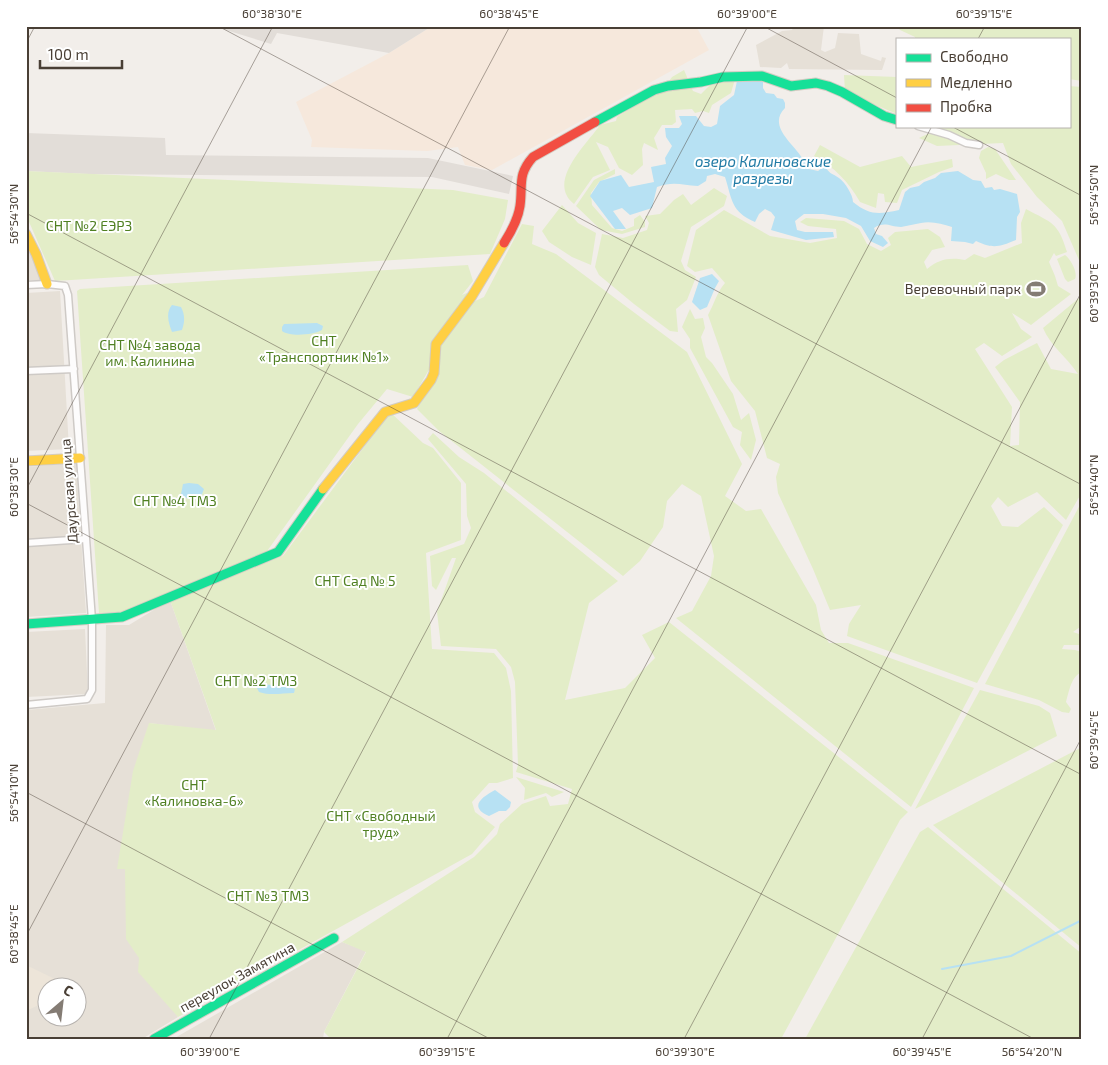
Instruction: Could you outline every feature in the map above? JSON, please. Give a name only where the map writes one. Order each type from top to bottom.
[{"type":"street","points":[[26,624],[122,617],[278,552],[332,476],[385,412],[414,403],[431,380],[434,373],[436,344],[472,296],[514,226],[520,208],[522,173],[533,157],[654,90],[668,86],[701,82],[723,76],[762,76],[791,86],[816,83],[828,86],[884,116],[896,120]]},
{"type":"street","points":[[925,128],[978,145]]},
{"type":"street","points":[[26,234],[47,284],[26,285]]},
{"type":"street","name":"Даурская улица","points":[[26,705],[87,699],[91,695],[92,620],[68,295],[66,286],[47,284]]},
{"type":"street","points":[[26,371],[74,369]]},
{"type":"street","points":[[26,461],[80,458]]},
{"type":"street","points":[[26,543],[86,539]]},
{"type":"street","name":"переулок Замятина","points":[[154,1039],[334,938]]},
{"type":"shaded area","points":[[213,26],[429,26],[429,28],[389,53],[277,33],[271,44]]},
{"type":"shaded area","points":[[429,26],[696,26],[709,50],[492,170],[465,165],[458,147],[427,151],[311,147],[312,140],[296,102],[389,53],[429,28]]},
{"type":"shaded area","points":[[795,26],[824,26],[821,50],[825,52],[835,48],[838,33],[859,34],[861,54],[881,61],[882,57],[886,58],[882,70],[789,69],[787,63],[781,68],[760,67],[756,45],[782,31],[792,30]]},
{"type":"shaded area","points":[[26,133],[165,138],[166,155],[428,158],[513,176],[509,194],[432,177],[88,174],[26,171]]},
{"type":"shaded area","points":[[26,243],[43,280],[26,280]]},
{"type":"shaded area","points":[[60,291],[69,449],[26,451],[26,293]]},
{"type":"shaded area","points":[[76,463],[86,613],[26,617],[26,467]]},
{"type":"shaded area","points":[[170,600],[216,731],[149,723],[139,958],[178,1017],[142,1039],[26,1039],[26,710],[105,703],[106,625],[129,625]]},
{"type":"shaded area","points":[[85,629],[88,694],[26,697],[26,632]]},
{"type":"shaded area","points":[[342,942],[366,951],[324,1032],[323,1039],[173,1039]]},
{"type":"shaded area","points":[[26,965],[53,978],[38,978],[38,1005],[26,1011]]},
{"type":"green space","points":[[897,26],[1082,26],[1082,81],[1070,79],[1070,38],[915,38],[900,30]]},
{"type":"green space","points":[[684,70],[693,91],[701,94],[710,85],[735,79],[731,93],[712,105],[709,113],[703,111],[695,113],[692,109],[675,110],[676,122],[672,125],[662,125],[654,138],[658,150],[644,143],[642,149],[643,165],[632,175],[619,168],[608,147],[596,142],[610,170],[593,177],[574,204],[567,195],[564,185],[566,175],[578,153],[600,125],[616,121],[617,117],[664,88],[672,77]]},
{"type":"green space","points":[[844,75],[896,77],[896,114],[845,92]]},
{"type":"green space","points":[[1070,86],[1082,87],[1082,267],[1062,221],[1037,197],[1011,164],[1003,143],[937,146],[919,138],[938,129],[1070,128]]},
{"type":"green space","points":[[820,145],[860,167],[902,156],[911,167],[952,159],[953,167],[902,190],[897,203],[885,202],[884,194],[878,193],[876,208],[860,202],[840,176],[814,156]]},
{"type":"green space","points":[[988,147],[995,149],[1016,180],[1009,180],[996,174],[986,179],[986,173],[979,158],[981,151]]},
{"type":"green space","points":[[615,169],[615,174],[599,182],[591,193],[592,205],[612,228],[622,231],[634,226],[634,219],[640,215],[645,222],[645,227],[622,234],[601,230],[576,206],[594,180]]},
{"type":"green space","name":"СНТ №2 ЕЭРЗ","points":[[26,171],[453,190],[508,200],[505,219],[490,254],[55,281],[26,215]]},
{"type":"green space","points":[[714,188],[727,196],[724,206],[691,227],[681,261],[685,270],[696,277],[687,300],[676,309],[678,332],[670,331],[599,275],[595,267],[602,234],[623,238],[647,230],[649,223],[645,216],[660,214],[683,194],[691,205]]},
{"type":"green space","points":[[562,205],[578,223],[596,233],[591,265],[572,257],[549,242],[542,231]]},
{"type":"green space","points":[[1026,209],[1053,224],[1064,242],[1067,252],[1056,256],[1054,253],[1049,262],[1058,286],[1071,294],[1031,325],[1012,313],[1021,329],[1032,337],[1002,356],[984,343],[975,349],[1012,407],[1010,446],[1019,445],[1020,402],[995,367],[1004,360],[1037,343],[1051,369],[1078,374],[1050,341],[1043,328],[1079,298],[1082,287],[1082,492],[1066,520],[1037,492],[1008,507],[998,497],[991,506],[1002,526],[1018,527],[1044,507],[1063,525],[977,683],[847,636],[849,624],[861,605],[830,610],[778,493],[776,477],[780,464],[767,458],[755,411],[731,381],[708,315],[725,283],[712,268],[695,272],[687,266],[696,230],[724,210],[770,236],[810,243],[837,238],[836,229],[808,226],[800,222],[806,218],[844,221],[859,229],[867,244],[881,251],[891,245],[888,238],[895,232],[928,229],[940,237],[945,247],[932,250],[924,262],[927,269],[940,261],[950,259],[965,260],[974,254],[985,258],[1022,243],[1021,223]]},
{"type":"green space","points":[[522,224],[534,226],[532,244],[556,254],[687,352],[742,464],[725,496],[746,511],[761,509],[816,605],[821,630],[829,643],[848,643],[974,688],[911,807],[676,618],[692,611],[711,576],[714,556],[701,496],[682,484],[667,501],[663,527],[640,561],[623,576],[439,431],[417,409],[438,372],[441,345],[473,302],[484,297]]},
{"type":"green space","points":[[1065,255],[1072,263],[1076,273],[1075,279],[1068,282],[1057,259]]},
{"type":"green space","points":[[468,265],[473,281],[462,295],[469,292],[432,342],[430,368],[413,397],[387,389],[358,424],[265,554],[122,612],[99,613],[77,291],[80,289]]},
{"type":"green space","points":[[690,309],[695,319],[703,318],[705,328],[701,337],[706,357],[733,394],[741,420],[749,413],[756,440],[751,460],[740,445],[742,432],[733,427],[690,348],[690,339],[682,327]]},
{"type":"green space","points":[[390,412],[423,443],[433,448],[461,483],[461,540],[426,553],[432,649],[494,653],[506,668],[511,691],[513,778],[497,783],[489,783],[472,802],[475,812],[495,827],[472,854],[178,1017],[138,972],[139,958],[126,939],[125,869],[117,869],[133,771],[149,723],[216,730],[170,600],[283,556]]},
{"type":"green space","points":[[433,433],[459,457],[484,473],[618,581],[589,603],[565,700],[625,688],[655,658],[642,635],[669,622],[908,812],[900,820],[781,1039],[331,1039],[324,1032],[366,952],[342,942],[474,857],[497,834],[500,824],[522,804],[546,796],[550,806],[568,804],[572,789],[516,772],[518,765],[515,682],[511,667],[496,649],[441,646],[437,612],[456,558],[452,558],[436,590],[432,586],[430,556],[464,544],[471,528],[467,516],[466,484],[428,439]]},
{"type":"green space","points":[[1082,501],[1082,628],[1080,627],[1073,632],[1082,635],[1082,645],[1064,645],[1062,649],[1082,652],[1082,672],[1075,677],[1069,689],[1066,702],[1071,709],[1069,713],[1062,712],[1039,700],[985,684]]},
{"type":"green space","points":[[980,690],[1039,706],[1050,713],[1057,736],[915,809]]},
{"type":"green space","points":[[1082,747],[1082,948],[933,825]]},
{"type":"green space","points":[[516,777],[564,792],[552,797],[546,793],[524,800],[525,788]]},
{"type":"green space","points":[[928,827],[1082,954],[1082,1039],[805,1039],[920,832]]},
{"type":"water","name":"озеро Калиновские разрезы","points":[[757,79],[763,81],[763,88],[766,93],[774,94],[777,98],[783,99],[785,108],[780,114],[780,127],[809,169],[818,171],[826,168],[844,182],[853,202],[859,207],[875,213],[899,210],[905,192],[910,188],[919,186],[941,173],[958,171],[973,180],[981,181],[985,188],[992,187],[994,190],[1000,189],[1017,194],[1020,212],[1017,217],[1016,240],[996,246],[976,241],[973,244],[951,241],[952,227],[925,222],[901,227],[884,225],[874,228],[876,234],[882,236],[888,243],[883,247],[870,241],[861,226],[846,218],[823,214],[804,214],[795,221],[797,230],[805,232],[833,232],[834,237],[806,240],[771,230],[775,217],[765,209],[759,214],[755,222],[741,214],[731,198],[725,177],[715,174],[707,176],[706,181],[698,186],[673,184],[657,187],[652,208],[630,215],[622,208],[613,211],[626,229],[615,229],[590,196],[600,181],[621,175],[629,187],[654,182],[651,167],[666,164],[665,158],[672,146],[666,137],[665,128],[679,128],[682,124],[679,116],[696,116],[704,126],[711,127],[717,124],[720,106],[734,95],[737,81]]},
{"type":"water","points":[[712,274],[719,281],[707,307],[700,310],[692,302],[700,278]]},
{"type":"water","points":[[172,305],[181,307],[184,324],[182,330],[172,332],[168,315]]},
{"type":"water","points":[[317,323],[323,326],[322,330],[313,333],[296,335],[282,331],[284,324]]},
{"type":"water","points":[[183,484],[198,484],[204,489],[201,497],[188,499],[181,494]]},
{"type":"water","points":[[259,684],[287,686],[295,689],[294,693],[268,694],[259,692],[256,686]]},
{"type":"water","points":[[495,790],[511,802],[510,807],[506,811],[499,811],[489,816],[483,813],[478,806],[482,799]]},
{"type":"waterway","points":[[942,969],[1011,956],[1082,920]]},
{"type":"traffic: fast","points":[[595,122],[654,90],[668,86],[723,77],[762,76],[791,86],[816,83],[828,86],[884,116],[896,120]]},
{"type":"traffic: fast","points":[[26,624],[122,617],[278,552],[323,489]]},
{"type":"traffic: fast","points":[[154,1039],[334,938]]},
{"type":"traffic: slow","points":[[26,234],[47,284]]},
{"type":"traffic: slow","points":[[323,489],[385,412],[414,403],[431,380],[434,373],[436,344],[472,296],[504,243]]},
{"type":"traffic: slow","points":[[26,461],[80,458]]},
{"type":"traffic: jam","points":[[504,243],[518,216],[522,180],[528,163],[533,157],[595,122]]},
{"type":"place","name":"Веревочный парк","points":[[1036,289]]},
{"type":"park label","name":"СНТ «Транспортник №1»","points":[[324,350]]},
{"type":"park label","name":"СНТ №4 завода им. Калинина","points":[[150,354]]},
{"type":"park label","name":"СНТ №4 ТМЗ","points":[[175,501]]},
{"type":"park label","name":"СНТ Сад № 5","points":[[355,581]]},
{"type":"park label","name":"СНТ №2 ТМЗ","points":[[256,681]]},
{"type":"park label","name":"СНТ «Калиновка-6»","points":[[194,794]]},
{"type":"park label","name":"СНТ «Свободный труд»","points":[[381,824]]},
{"type":"park label","name":"СНТ №3 ТМЗ","points":[[268,896]]}]
